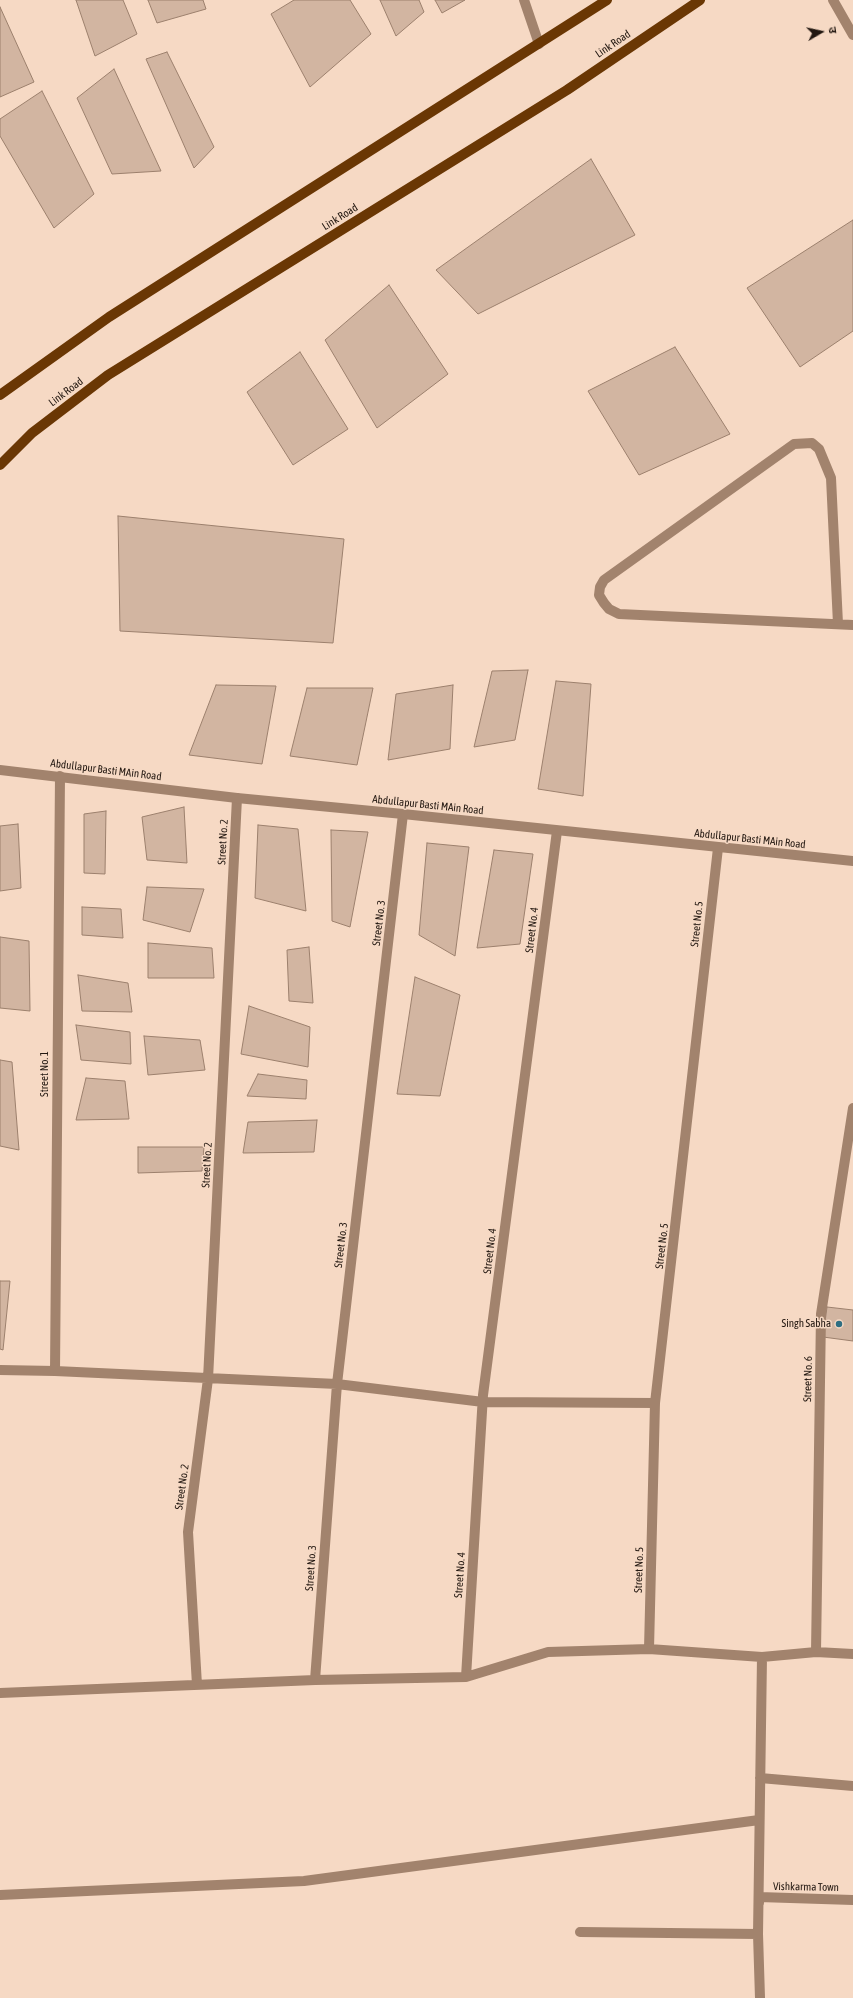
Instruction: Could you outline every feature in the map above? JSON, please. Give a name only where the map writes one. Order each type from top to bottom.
[{"type":"main road","points":[[0,395],[109,317],[607,0]]},
{"type":"main road","name":"Link Road","points":[[0,465],[32,434],[108,376],[567,90],[700,0]]},
{"type":"street","points":[[524,0],[539,44]]},
{"type":"street","points":[[833,0],[853,35]]},
{"type":"street","points":[[838,624],[831,478],[819,449],[812,443],[794,444],[604,580],[600,587],[599,595],[604,603],[609,609],[619,614],[635,616],[853,625]]},
{"type":"street","name":"Abdullapur Basti MAin Road","points":[[0,770],[237,798],[853,861]]},
{"type":"street","name":"Street No. 1","points":[[55,1371],[60,776]]},
{"type":"street","name":"Street No. 2","points":[[198,1685],[188,1532],[208,1379],[237,798]]},
{"type":"street","name":"Street No. 3","points":[[315,1680],[337,1384],[403,814]]},
{"type":"street","name":"Street No. 4","points":[[466,1677],[483,1402],[557,831]]},
{"type":"street","name":"Street No. 5","points":[[649,1649],[655,1402],[718,848]]},
{"type":"street","name":"Street No. 6","points":[[816,1652],[821,1314],[853,1108]]},
{"type":"street","points":[[0,1370],[55,1371],[337,1384],[483,1402],[655,1402]]},
{"type":"street","points":[[0,1693],[315,1680],[466,1677],[548,1652],[649,1649],[762,1657],[816,1652],[853,1654]]},
{"type":"street","points":[[760,1998],[758,1934],[762,1657]]},
{"type":"street","points":[[760,1778],[853,1786]]},
{"type":"street","points":[[0,1895],[304,1881],[759,1820]]},
{"type":"street","name":"Vishkarma Town","points":[[758,1934],[759,1897],[853,1900]]},
{"type":"street","points":[[580,1932],[758,1934]]},
{"type":"building","points":[[76,0],[123,0],[137,34],[95,56]]},
{"type":"building","points":[[148,0],[203,0],[206,9],[157,23]]},
{"type":"building","points":[[294,0],[350,0],[371,34],[310,87],[271,14]]},
{"type":"building","points":[[380,0],[419,0],[424,12],[396,36]]},
{"type":"building","points":[[435,0],[465,0],[442,13]]},
{"type":"building","points":[[0,7],[34,82],[0,97]]},
{"type":"building","points":[[167,52],[214,147],[194,168],[146,59]]},
{"type":"building","points":[[114,69],[161,171],[112,174],[77,98]]},
{"type":"building","points":[[42,91],[94,194],[54,228],[0,136],[0,119]]},
{"type":"building","points":[[591,159],[635,235],[478,314],[436,270]]},
{"type":"building","points":[[853,220],[853,331],[800,367],[747,288]]},
{"type":"building","points":[[389,285],[448,374],[377,428],[325,340]]},
{"type":"building","points":[[675,347],[730,434],[639,475],[588,391]]},
{"type":"building","points":[[300,352],[348,429],[293,465],[247,392]]},
{"type":"building","points":[[118,516],[344,539],[333,643],[120,631]]},
{"type":"building","points":[[528,670],[515,740],[474,747],[492,671]]},
{"type":"building","points":[[556,681],[591,684],[583,796],[538,789]]},
{"type":"building","points":[[216,685],[276,686],[262,764],[189,755]]},
{"type":"building","points":[[453,685],[450,749],[388,760],[396,694]]},
{"type":"building","points":[[307,688],[373,688],[357,765],[290,756]]},
{"type":"building","points":[[184,807],[187,863],[147,860],[142,817]]},
{"type":"building","points":[[106,811],[105,874],[84,873],[84,814]]},
{"type":"building","points":[[18,824],[21,888],[0,891],[0,826]]},
{"type":"building","points":[[258,825],[298,829],[306,911],[255,898]]},
{"type":"building","points":[[331,830],[368,832],[350,927],[332,921]]},
{"type":"building","points":[[427,843],[469,847],[455,956],[419,935]]},
{"type":"building","points":[[494,850],[533,854],[520,944],[477,948]]},
{"type":"building","points":[[147,887],[204,889],[190,932],[143,920]]},
{"type":"building","points":[[82,907],[121,909],[123,938],[82,935]]},
{"type":"building","points":[[0,937],[29,941],[30,1011],[0,1008]]},
{"type":"building","points":[[148,943],[212,948],[214,978],[148,978]]},
{"type":"building","points":[[309,947],[313,1003],[289,1001],[287,950]]},
{"type":"building","points":[[78,975],[128,983],[132,1012],[82,1011]]},
{"type":"building","points":[[415,977],[460,995],[440,1096],[397,1094]]},
{"type":"building","points":[[249,1006],[310,1027],[308,1067],[241,1054]]},
{"type":"building","points":[[76,1025],[130,1032],[131,1064],[81,1060]]},
{"type":"building","points":[[144,1036],[200,1040],[205,1070],[148,1075]]},
{"type":"building","points":[[0,1060],[12,1062],[19,1150],[0,1146]]},
{"type":"building","points":[[258,1074],[307,1080],[306,1099],[247,1096]]},
{"type":"building","points":[[86,1078],[125,1081],[129,1119],[76,1120]]},
{"type":"building","points":[[317,1120],[314,1152],[243,1153],[248,1122]]},
{"type":"building","points":[[138,1147],[204,1147],[202,1171],[138,1173]]},
{"type":"building","points":[[0,1281],[10,1281],[3,1350],[0,1349]]},
{"type":"building","name":"Singh Sabha","points":[[827,1307],[853,1310],[853,1341],[823,1337]]},
{"type":"place","name":"Singh Sabha","points":[[839,1324]]}]
